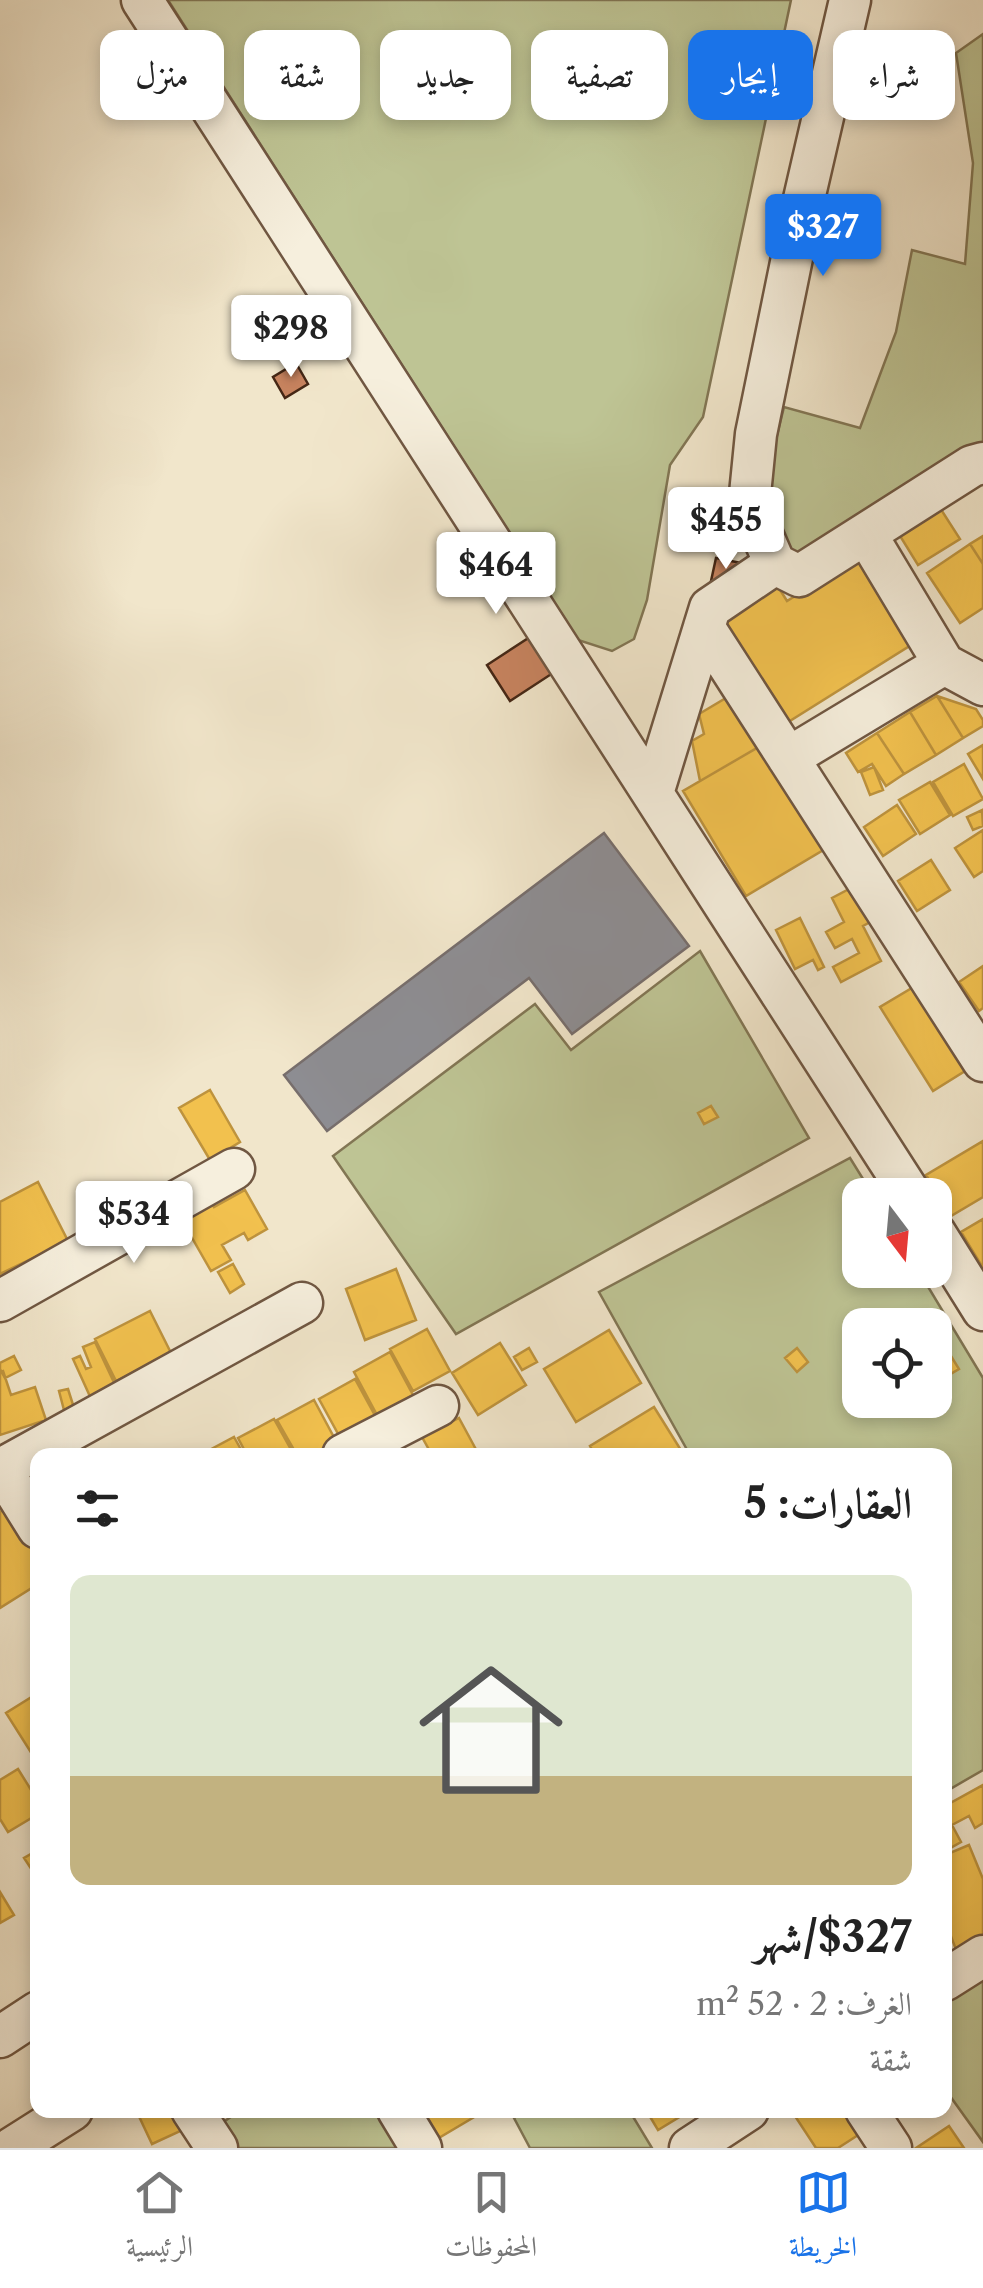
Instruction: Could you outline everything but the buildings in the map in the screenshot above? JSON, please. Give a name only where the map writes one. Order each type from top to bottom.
[{"type":"street","points":[[142,0],[900,1178]]},
{"type":"street","points":[[850,0],[756,434],[750,504],[775,564],[799,576],[972,466],[983,463]]},
{"type":"street","points":[[866,534],[944,664],[983,685]]},
{"type":"street","points":[[653,793],[710,608],[775,564]]},
{"type":"street","points":[[704,627],[983,1061]]},
{"type":"street","points":[[788,758],[944,664]]},
{"type":"street","points":[[0,1301],[234,1169]]},
{"type":"street","points":[[952,1260],[983,1310]]},
{"type":"street","points":[[37,1448],[302,1303]]},
{"type":"street","points":[[357,1448],[438,1406]]},
{"type":"street","points":[[30,1452],[0,1468],[30,1515]]},
{"type":"street","points":[[952,1976],[983,1956]]},
{"type":"street","points":[[0,2037],[30,2017]]},
{"type":"street","points":[[12,2148],[59,2118]]},
{"type":"street","points":[[197,2118],[216,2148]]},
{"type":"street","points":[[403,2118],[421,2148]]},
{"type":"street","points":[[871,2118],[891,2148]]},
{"type":"street","points":[[690,2148],[736,2128]]},
{"type":"green space","points":[[168,0],[791,0],[785,30],[688,30],[688,120],[766,120],[703,417],[670,465],[647,600],[634,639],[612,651],[578,640],[245,120],[360,120],[360,30],[244,30],[244,119],[224,87],[224,30],[187,30]]},
{"type":"green space","points":[[983,34],[983,463],[795,562],[761,500],[784,407],[860,428],[896,332],[912,250],[965,264],[973,163],[956,53]]},
{"type":"green space","points":[[700,951],[809,1138],[456,1334],[333,1156],[535,1004],[571,1050]]},
{"type":"green space","points":[[850,1158],[862,1178],[842,1178],[842,1288],[929,1288],[941,1308],[842,1308],[842,1418],[952,1418],[952,1326],[983,1378],[983,1770],[952,1788],[952,1448],[686,1448],[599,1292]]},
{"type":"green space","points":[[983,1956],[983,2142],[952,2099],[952,1976]]},
{"type":"green space","points":[[229,2118],[392,2118],[409,2148],[236,2148],[222,2123]]},
{"type":"green space","points":[[514,2118],[634,2118],[652,2148],[530,2148]]}]
